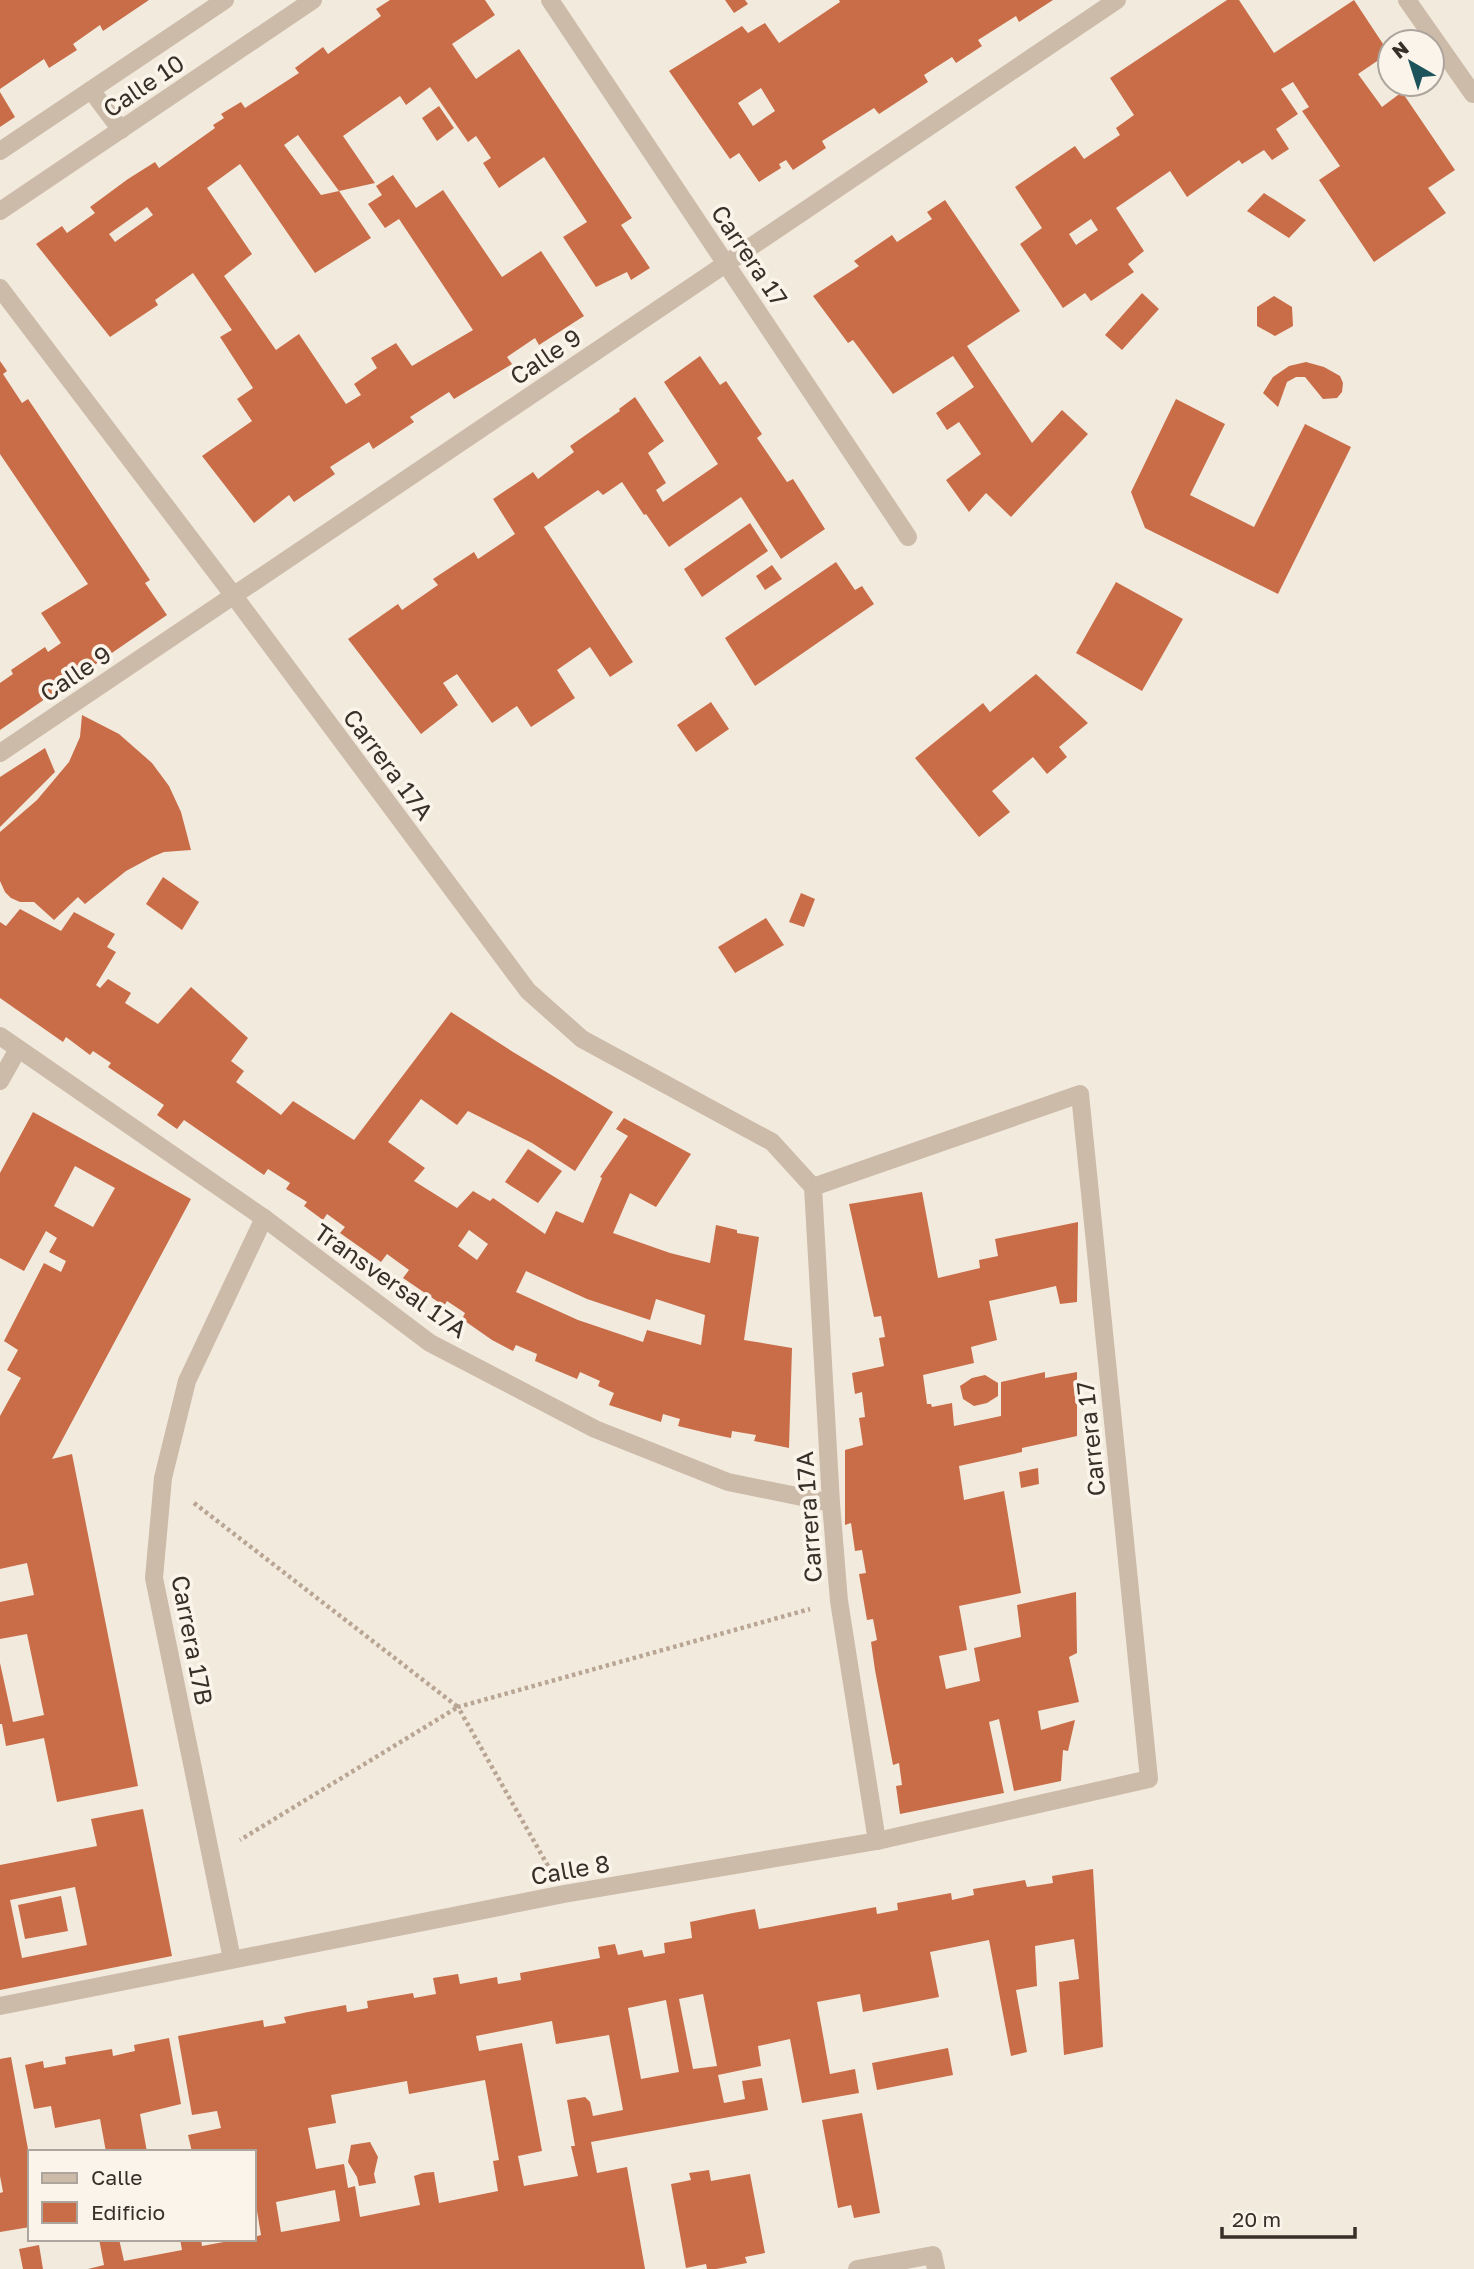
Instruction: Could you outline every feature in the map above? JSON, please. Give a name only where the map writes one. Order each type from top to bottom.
[{"type":"street","name":"Calle 10","points":[[0,152],[225,0]]},
{"type":"street","name":"Calle 10","points":[[0,211],[313,0]]},
{"type":"street","name":"Carrera 17","points":[[550,0],[908,537]]},
{"type":"street","name":"Calle 9","points":[[0,753],[1117,0]]},
{"type":"street","points":[[1407,0],[1473,94]]},
{"type":"street","points":[[91,90],[121,130]]},
{"type":"street","name":"Carrera 17A","points":[[0,288],[234,596],[528,991],[582,1039],[772,1142],[813,1187],[839,1601],[877,1841]]},
{"type":"street","name":"Transversal 17A","points":[[0,1036],[264,1219],[430,1343],[595,1429],[727,1482],[831,1503]]},
{"type":"street","points":[[0,1081],[18,1049]]},
{"type":"street","name":"Carrera 17","points":[[813,1187],[1080,1094],[1149,1779]]},
{"type":"street","name":"Carrera 17B","points":[[232,1959],[154,1578],[163,1478],[187,1381],[264,1219]]},
{"type":"street","name":"Calle 8","points":[[0,2006],[564,1894],[877,1841],[1149,1779]]},
{"type":"street","points":[[857,2269],[935,2262]]},
{"type":"path","points":[[163,1478],[458,1707],[564,1894]]},
{"type":"path","points":[[211,1858],[458,1707],[839,1601]]},
{"type":"building","points":[[0,0],[149,0],[103,31],[100,25],[73,44],[77,50],[49,68],[44,59],[0,89]]},
{"type":"building","points":[[390,0],[485,0],[495,15],[452,44],[476,79],[519,49],[632,218],[621,225],[650,268],[631,280],[627,272],[596,287],[563,237],[587,222],[544,157],[499,188],[483,163],[491,158],[476,136],[468,142],[430,87],[406,105],[400,96],[343,136],[375,183],[339,191],[371,238],[315,273],[240,164],[207,188],[252,254],[224,276],[276,350],[299,334],[346,404],[361,395],[354,384],[377,368],[371,358],[396,343],[412,366],[473,330],[399,219],[385,228],[368,204],[382,195],[376,186],[393,175],[416,208],[443,190],[502,277],[541,251],[584,316],[539,345],[535,338],[507,357],[512,364],[454,399],[449,392],[410,417],[414,422],[373,449],[369,442],[330,467],[335,474],[294,502],[289,495],[254,523],[202,456],[252,421],[237,399],[253,388],[220,337],[232,330],[193,273],[155,300],[158,305],[110,337],[36,244],[62,226],[67,233],[95,213],[90,207],[128,179],[155,162],[159,168],[215,128],[213,125],[224,118],[221,114],[241,102],[245,108],[299,73],[295,68],[323,47],[328,54],[381,16],[376,9]],"holes":[[[298,135],[339,191],[321,195],[284,145]],[[147,207],[153,215],[115,242],[109,234]]]},
{"type":"building","points":[[725,0],[745,0],[748,4],[734,13]]},
{"type":"building","points":[[839,0],[1053,0],[1019,22],[1016,16],[978,40],[982,46],[956,63],[952,57],[924,75],[928,82],[879,114],[874,108],[822,141],[826,148],[793,170],[786,160],[779,164],[781,168],[759,182],[739,153],[730,159],[669,71],[742,26],[748,33],[765,23],[779,43],[840,2]],"holes":[[[761,88],[775,111],[753,126],[738,103]]]},
{"type":"building","points":[[1227,0],[1239,0],[1274,53],[1354,0],[1376,33],[1376,62],[1358,74],[1382,107],[1394,98],[1406,98],[1455,170],[1428,188],[1446,213],[1374,262],[1319,180],[1340,166],[1302,111],[1309,107],[1293,82],[1281,89],[1298,114],[1276,129],[1289,149],[1272,160],[1264,150],[1242,164],[1239,160],[1187,197],[1170,171],[1116,208],[1144,251],[1128,264],[1134,272],[1091,301],[1085,293],[1063,308],[1020,244],[1042,228],[1015,187],[1075,146],[1084,159],[1120,135],[1116,128],[1134,115],[1110,78]],"holes":[[[1091,219],[1098,230],[1076,245],[1069,234]]]},
{"type":"building","points":[[0,92],[15,117],[0,127]]},
{"type":"building","points":[[439,106],[454,128],[437,141],[422,118]]},
{"type":"building","points":[[1264,193],[1306,220],[1289,238],[1247,211]]},
{"type":"building","points":[[945,200],[1020,311],[967,346],[1032,443],[1062,410],[1088,434],[1011,517],[986,493],[969,512],[946,480],[981,454],[959,422],[947,430],[936,413],[974,387],[953,356],[893,394],[853,340],[848,343],[813,296],[859,266],[854,261],[892,235],[897,242],[932,219],[927,212]]},
{"type":"building","points":[[1142,293],[1159,309],[1122,350],[1105,335]]},
{"type":"building","points":[[1274,296],[1292,307],[1293,326],[1275,336],[1257,326],[1257,307]]},
{"type":"building","points":[[700,356],[720,385],[726,381],[762,434],[757,438],[787,482],[793,479],[825,529],[781,559],[741,497],[669,547],[622,482],[603,495],[598,490],[544,527],[633,662],[610,677],[590,647],[557,670],[575,698],[531,727],[517,706],[492,723],[457,674],[443,683],[458,705],[421,734],[348,639],[398,604],[402,610],[438,585],[433,579],[474,552],[478,559],[515,534],[493,499],[533,472],[538,479],[574,452],[570,446],[620,411],[619,409],[635,397],[664,441],[648,453],[666,483],[656,490],[663,502],[718,464],[664,382]]},
{"type":"building","points":[[0,361],[7,371],[3,374],[22,403],[28,399],[150,580],[145,583],[167,615],[0,730],[0,683],[13,674],[11,670],[45,647],[48,652],[61,643],[41,613],[88,584],[0,454]]},
{"type":"building","points":[[1306,362],[1324,367],[1340,376],[1343,383],[1342,392],[1337,398],[1323,399],[1305,377],[1296,377],[1287,382],[1278,407],[1263,393],[1273,377],[1289,366]]},
{"type":"building","points":[[1176,399],[1225,424],[1190,495],[1254,527],[1305,424],[1351,447],[1278,594],[1145,528],[1131,492]]},
{"type":"building","points":[[750,523],[768,551],[702,597],[684,569]]},
{"type":"building","points":[[836,562],[855,590],[862,586],[874,604],[755,686],[725,638]]},
{"type":"building","points":[[772,565],[782,579],[765,590],[756,576]]},
{"type":"building","points":[[1116,582],[1183,619],[1142,691],[1076,653]]},
{"type":"building","points":[[1036,674],[1088,723],[1059,747],[1067,757],[1047,774],[1033,757],[992,791],[1010,812],[979,837],[915,758],[983,703],[990,712]]},
{"type":"building","points":[[711,702],[729,729],[696,752],[677,725]]},
{"type":"building","points":[[82,715],[119,734],[152,763],[169,786],[181,812],[191,850],[164,852],[152,857],[126,871],[85,904],[78,897],[54,920],[34,902],[20,902],[5,892],[0,881],[0,832],[37,800],[69,762],[80,737]]},
{"type":"building","points":[[45,748],[55,772],[0,827],[0,777]]},
{"type":"building","points":[[163,877],[199,902],[182,930],[146,904]]},
{"type":"building","points":[[801,893],[815,899],[804,927],[789,922]]},
{"type":"building","points":[[20,909],[61,931],[74,912],[115,934],[107,947],[116,952],[96,985],[100,988],[108,979],[131,993],[125,1003],[158,1024],[191,987],[248,1038],[231,1061],[244,1071],[236,1082],[281,1115],[293,1101],[354,1140],[451,1012],[613,1112],[575,1171],[532,1143],[468,1111],[457,1125],[421,1099],[388,1142],[425,1168],[414,1181],[457,1208],[473,1191],[490,1201],[493,1198],[545,1234],[556,1211],[583,1223],[602,1178],[600,1177],[628,1136],[616,1129],[624,1118],[691,1154],[656,1207],[630,1193],[613,1233],[670,1253],[710,1263],[716,1225],[759,1237],[744,1340],[792,1348],[789,1448],[754,1441],[756,1435],[732,1431],[731,1438],[678,1426],[680,1419],[663,1414],[661,1422],[609,1405],[614,1393],[598,1386],[600,1381],[580,1372],[577,1379],[535,1361],[537,1354],[516,1345],[513,1351],[492,1340],[462,1319],[465,1313],[447,1301],[444,1306],[403,1278],[409,1270],[387,1254],[381,1262],[340,1233],[345,1227],[327,1214],[323,1220],[304,1206],[307,1202],[286,1189],[290,1183],[268,1169],[264,1175],[184,1120],[177,1129],[157,1115],[164,1105],[108,1067],[111,1063],[93,1051],[90,1055],[66,1037],[63,1042],[0,998],[0,922],[6,926]],"holes":[[[469,1230],[488,1244],[477,1260],[458,1246]],[[526,1271],[587,1299],[650,1320],[656,1299],[705,1315],[701,1345],[647,1330],[643,1342],[578,1320],[516,1292]]]},
{"type":"building","points":[[766,918],[784,945],[735,973],[718,947]]},
{"type":"building","points":[[33,1112],[191,1199],[52,1459],[72,1454],[138,1786],[57,1802],[44,1738],[6,1746],[0,1724],[0,1663],[13,1722],[44,1715],[27,1634],[0,1639],[0,1602],[34,1595],[27,1563],[0,1569],[0,1416],[21,1378],[7,1370],[18,1350],[4,1341],[44,1263],[61,1272],[66,1261],[49,1252],[57,1238],[46,1231],[24,1271],[0,1258],[0,1173]],"holes":[[[75,1166],[115,1188],[93,1227],[54,1206]]]},
{"type":"building","points":[[528,1149],[562,1171],[538,1203],[505,1182]]},
{"type":"building","points":[[922,1192],[938,1278],[980,1268],[979,1260],[998,1256],[995,1239],[1078,1222],[1077,1302],[1060,1304],[1056,1286],[989,1301],[997,1340],[971,1347],[974,1363],[923,1375],[927,1404],[932,1407],[952,1403],[954,1426],[1001,1416],[1001,1382],[1045,1372],[1045,1378],[1077,1372],[1077,1436],[959,1466],[964,1500],[1004,1491],[1021,1593],[959,1606],[967,1650],[939,1656],[946,1689],[980,1681],[974,1648],[1021,1637],[1017,1605],[1076,1592],[1077,1653],[1069,1657],[1079,1702],[1038,1711],[1041,1730],[1075,1720],[1068,1751],[1063,1750],[1061,1781],[1014,1791],[999,1719],[989,1722],[1004,1793],[900,1814],[896,1786],[902,1785],[899,1763],[893,1765],[871,1642],[877,1640],[873,1619],[867,1620],[859,1574],[866,1573],[862,1550],[855,1551],[851,1523],[845,1525],[845,1450],[863,1445],[859,1418],[865,1417],[862,1392],[855,1394],[852,1373],[884,1366],[879,1338],[885,1337],[881,1316],[874,1317],[849,1204]]},
{"type":"building","points":[[985,1375],[998,1383],[998,1396],[987,1403],[974,1406],[963,1399],[960,1386],[972,1378]]},
{"type":"building","points":[[1038,1468],[1039,1484],[1021,1488],[1019,1472]]},
{"type":"building","points":[[143,1809],[172,1956],[0,1990],[0,1865],[97,1846],[91,1819]],"holes":[[[75,1887],[87,1945],[22,1958],[10,1900]]]},
{"type":"building","points":[[1093,1869],[1103,2047],[1064,2055],[1059,1982],[1079,1979],[1074,1939],[1035,1946],[1037,1986],[1016,1990],[1027,2052],[1011,2056],[989,1940],[930,1952],[939,1997],[863,2012],[860,1994],[817,2002],[830,2074],[855,2069],[859,2093],[802,2103],[790,2039],[758,2046],[761,2066],[718,2075],[724,2103],[745,2099],[742,2081],[762,2078],[768,2110],[591,2142],[597,2173],[627,2167],[645,2269],[88,2269],[104,2265],[99,2241],[119,2241],[124,2261],[182,2250],[180,2241],[201,2241],[202,2246],[229,2241],[256,2241],[256,2236],[261,2235],[256,2205],[256,2150],[192,2150],[188,2135],[221,2128],[217,2111],[192,2115],[178,2036],[263,2020],[264,2027],[286,2023],[284,2017],[308,2012],[346,2005],[347,2012],[368,2008],[367,2001],[413,1993],[414,1998],[436,1994],[433,1978],[458,1974],[460,1984],[497,1977],[498,1984],[521,1980],[520,1973],[600,1958],[598,1947],[615,1944],[618,1955],[642,1950],[644,1957],[665,1953],[664,1943],[692,1938],[690,1922],[755,1909],[759,1929],[876,1907],[877,1914],[898,1910],[897,1903],[951,1893],[952,1900],[974,1895],[973,1889],[1025,1880],[1027,1887],[1053,1883],[1052,1876]],"holes":[[[703,1994],[717,2066],[693,2069],[679,1999]],[[666,2000],[679,2072],[641,2079],[628,2008]],[[552,2021],[556,2044],[609,2035],[623,2110],[593,2116],[590,2102],[585,2097],[567,2100],[575,2146],[571,2146],[578,2176],[524,2186],[518,2156],[542,2151],[522,2043],[479,2051],[476,2036]],[[485,2080],[499,2160],[493,2161],[498,2191],[439,2203],[434,2172],[423,2173],[414,2176],[420,2205],[360,2217],[355,2186],[348,2188],[344,2164],[316,2169],[308,2128],[336,2123],[331,2095],[407,2081],[409,2094]],[[335,2190],[340,2221],[281,2232],[276,2202]]]},
{"type":"building","points":[[61,1896],[68,1931],[25,1939],[18,1905]]},
{"type":"building","points":[[169,2038],[181,2104],[140,2114],[147,2150],[106,2150],[100,2119],[55,2128],[51,2106],[34,2109],[25,2065],[43,2061],[44,2068],[66,2064],[65,2057],[112,2049],[113,2056],[135,2051],[134,2045]]},
{"type":"building","points":[[948,2048],[953,2075],[877,2090],[872,2063]]},
{"type":"building","points":[[11,2057],[28,2150],[28,2227],[0,2232],[0,2193],[3,2192],[0,2176],[0,2059]]},
{"type":"building","points":[[862,2113],[880,2213],[854,2218],[851,2205],[838,2208],[822,2120]]},
{"type":"building","points":[[370,2142],[378,2157],[374,2174],[376,2183],[359,2186],[348,2162],[351,2145]]},
{"type":"building","points":[[709,2170],[711,2181],[750,2174],[765,2253],[745,2257],[747,2263],[716,2269],[707,2269],[706,2264],[686,2268],[671,2184],[691,2180],[689,2173]]},
{"type":"building","points":[[39,2245],[43,2269],[23,2269],[19,2249]]}]
